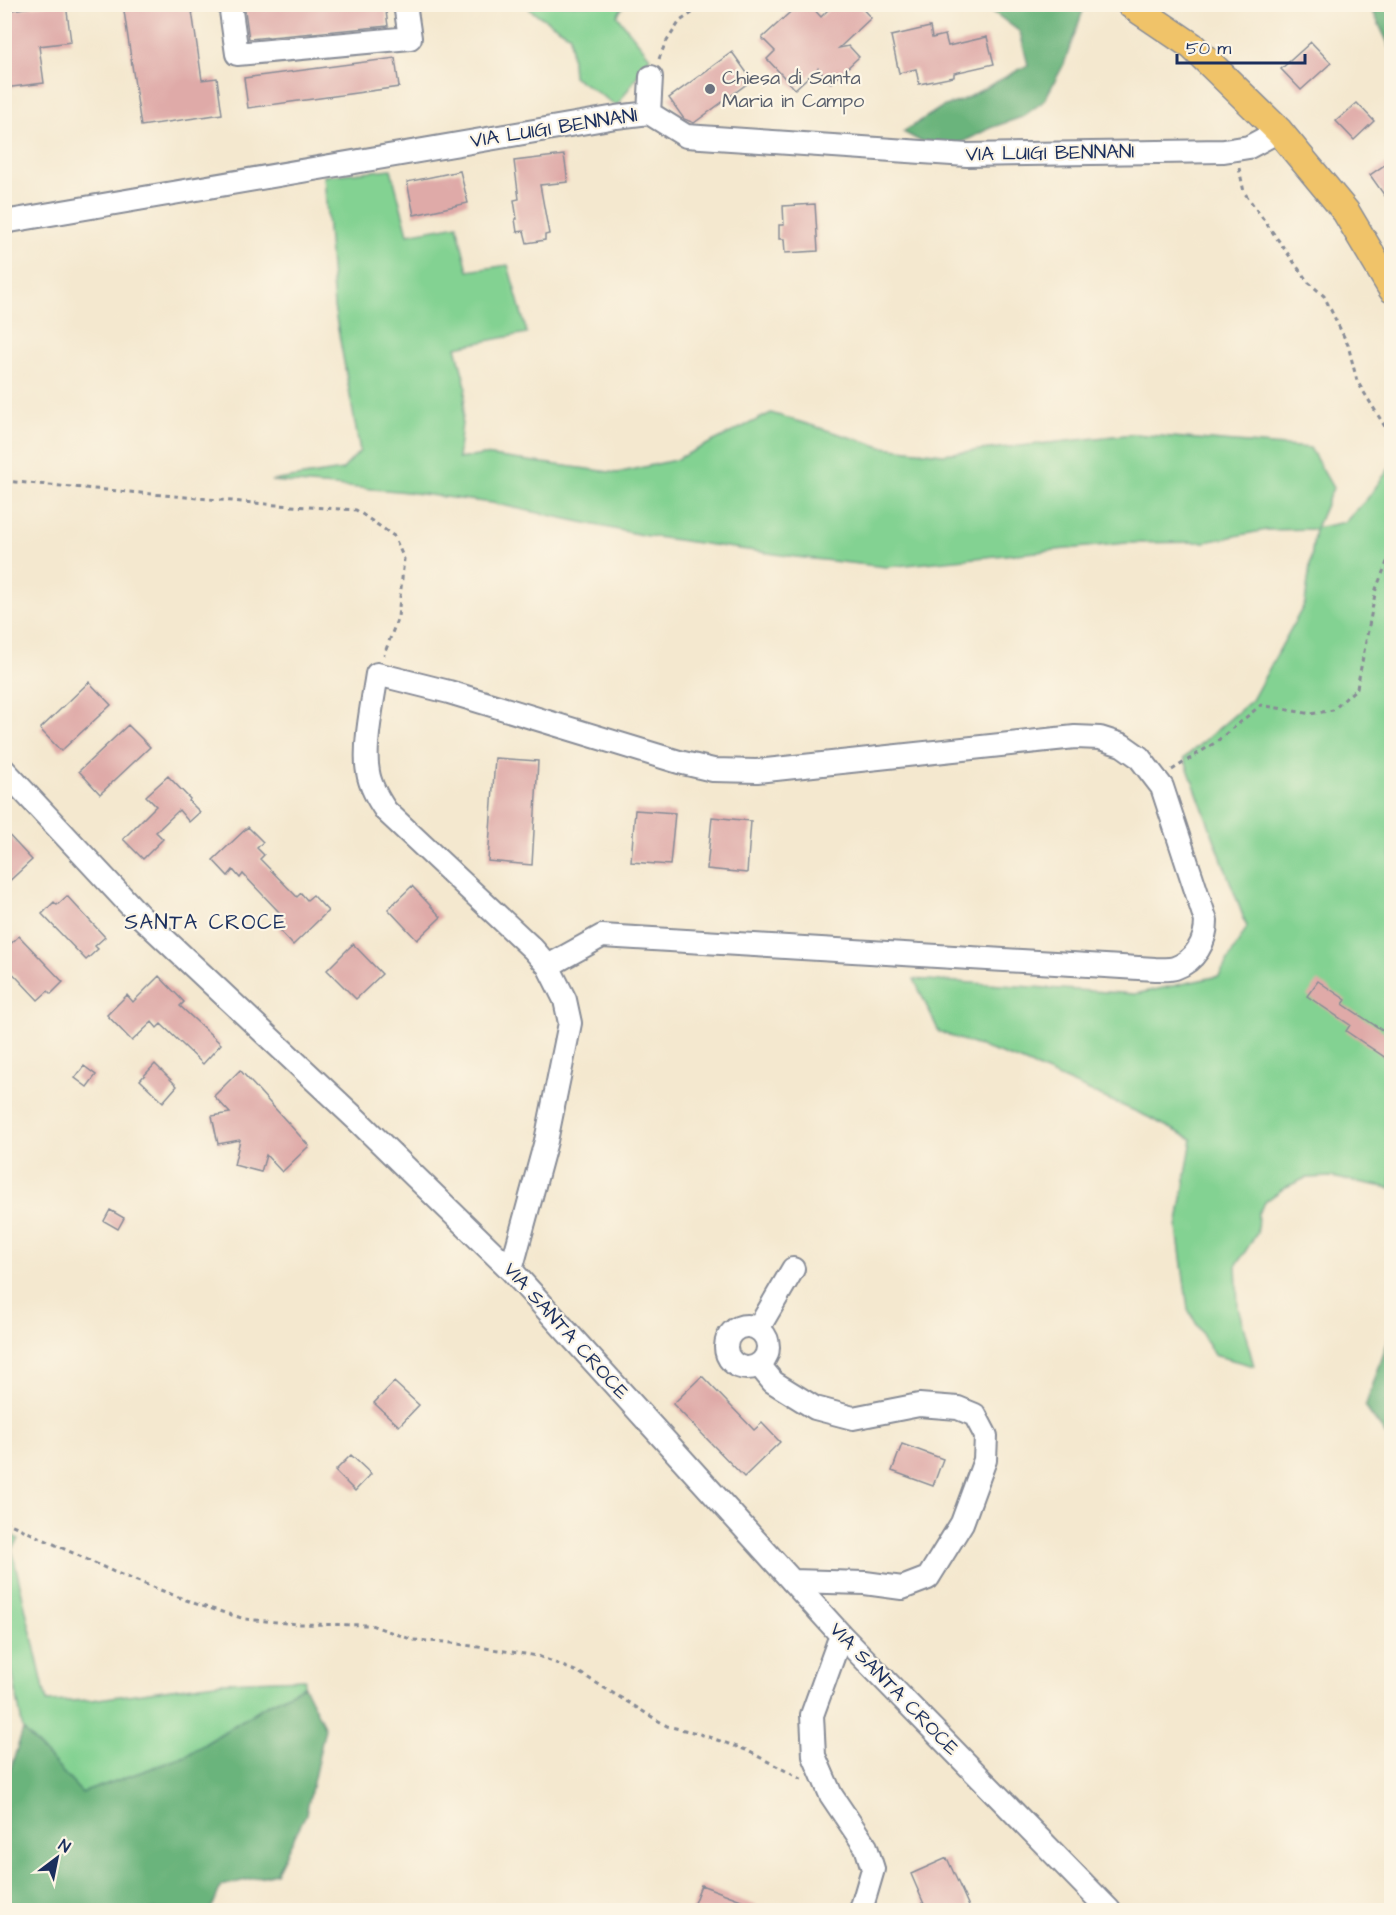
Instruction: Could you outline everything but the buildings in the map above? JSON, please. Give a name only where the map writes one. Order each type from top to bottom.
[{"type":"main road","points":[[1130,4],[1192,46],[1279,131],[1346,212],[1392,290]]},
{"type":"street","points":[[230,4],[237,54],[410,38],[405,4]]},
{"type":"street","points":[[649,113],[651,77]]},
{"type":"street","name":"VIA LUIGI BENNANI","points":[[4,222],[649,113],[686,136],[967,155],[1234,149],[1249,147],[1279,131]]},
{"type":"street","points":[[511,1270],[546,1141],[570,1023],[565,1000],[548,966],[386,811],[376,795],[368,772],[367,749],[376,674],[449,692],[679,762],[713,770],[757,771],[1075,737],[1101,738],[1122,745],[1139,757],[1162,787],[1206,921],[1206,934],[1200,947],[1190,960],[1173,969],[602,936],[548,966]]},
{"type":"street","name":"VIA SANTA CROCE","points":[[4,770],[141,917],[346,1110],[511,1270],[841,1635],[1109,1911]]},
{"type":"street","points":[[489,1249],[518,1241]]},
{"type":"street","points":[[758,1329],[793,1269]]},
{"type":"street","points":[[745,1325],[758,1329],[764,1333],[768,1353],[759,1365],[745,1368],[739,1366],[729,1357],[726,1343],[728,1337],[738,1327],[745,1325]]},
{"type":"street","points":[[759,1365],[773,1383],[815,1408],[853,1418],[919,1405],[958,1408],[975,1415],[986,1436],[985,1460],[962,1523],[928,1578],[902,1588],[865,1583],[792,1581]]},
{"type":"street","points":[[841,1635],[812,1715],[814,1756],[831,1795],[866,1847],[873,1869],[861,1911]]},
{"type":"path","points":[[651,77],[665,44],[680,21],[706,4]]},
{"type":"path","points":[[1234,149],[1244,192],[1308,282],[1324,296],[1348,345],[1357,381],[1392,438]]},
{"type":"path","points":[[4,481],[356,510],[394,536],[404,559],[398,617],[376,674]]},
{"type":"path","points":[[1156,780],[1216,742],[1261,705],[1311,714],[1333,710],[1357,688],[1376,590],[1392,550]]},
{"type":"path","points":[[4,1521],[114,1572],[199,1605],[245,1619],[297,1624],[370,1625],[413,1640],[445,1642],[538,1656],[580,1673],[667,1726],[697,1733],[747,1750],[831,1795]]},
{"type":"green space","points":[[530,5],[624,5],[617,16],[650,57],[617,106],[573,76],[570,35],[530,10]]},
{"type":"green space","points":[[984,5],[1085,5],[1064,64],[1044,101],[1022,117],[990,128],[959,144],[920,141],[903,132],[942,107],[961,101],[1028,65],[1020,32]]},
{"type":"green space","points":[[1370,5],[1391,5],[1391,50]]},
{"type":"green space","points":[[391,169],[408,234],[457,225],[468,271],[508,265],[527,333],[456,347],[466,386],[458,459],[484,455],[617,473],[675,460],[771,413],[882,447],[943,454],[1134,434],[1310,448],[1333,488],[1316,528],[1345,522],[1367,499],[1391,466],[1391,1188],[1331,1177],[1306,1178],[1286,1187],[1266,1201],[1258,1213],[1257,1233],[1236,1266],[1238,1307],[1254,1366],[1214,1355],[1188,1309],[1177,1228],[1192,1139],[1146,1116],[1021,1061],[939,1032],[914,979],[1135,994],[1219,976],[1247,927],[1184,758],[1252,700],[1305,603],[1315,529],[1266,530],[1205,542],[1126,543],[886,567],[642,535],[492,503],[398,491],[271,481],[342,470],[360,451],[334,307],[324,176]]},
{"type":"green space","points":[[1389,1338],[1392,1339],[1391,1442],[1365,1407]]},
{"type":"green space","points":[[4,1532],[19,1539],[12,1550],[47,1702],[91,1700],[223,1682],[305,1679],[304,1686],[265,1706],[186,1756],[82,1793],[23,1730],[5,1632]]},
{"type":"green space","points":[[304,1686],[325,1728],[306,1814],[276,1873],[221,1886],[211,1910],[5,1910],[5,1771],[10,1770],[23,1730],[82,1793],[186,1756],[265,1706]]},
{"type":"place","name":"Chiesa di Santa Maria in Campo","points":[[710,89]]},
{"type":"district","name":"SANTA CROCE","points":[[206,922]]}]
